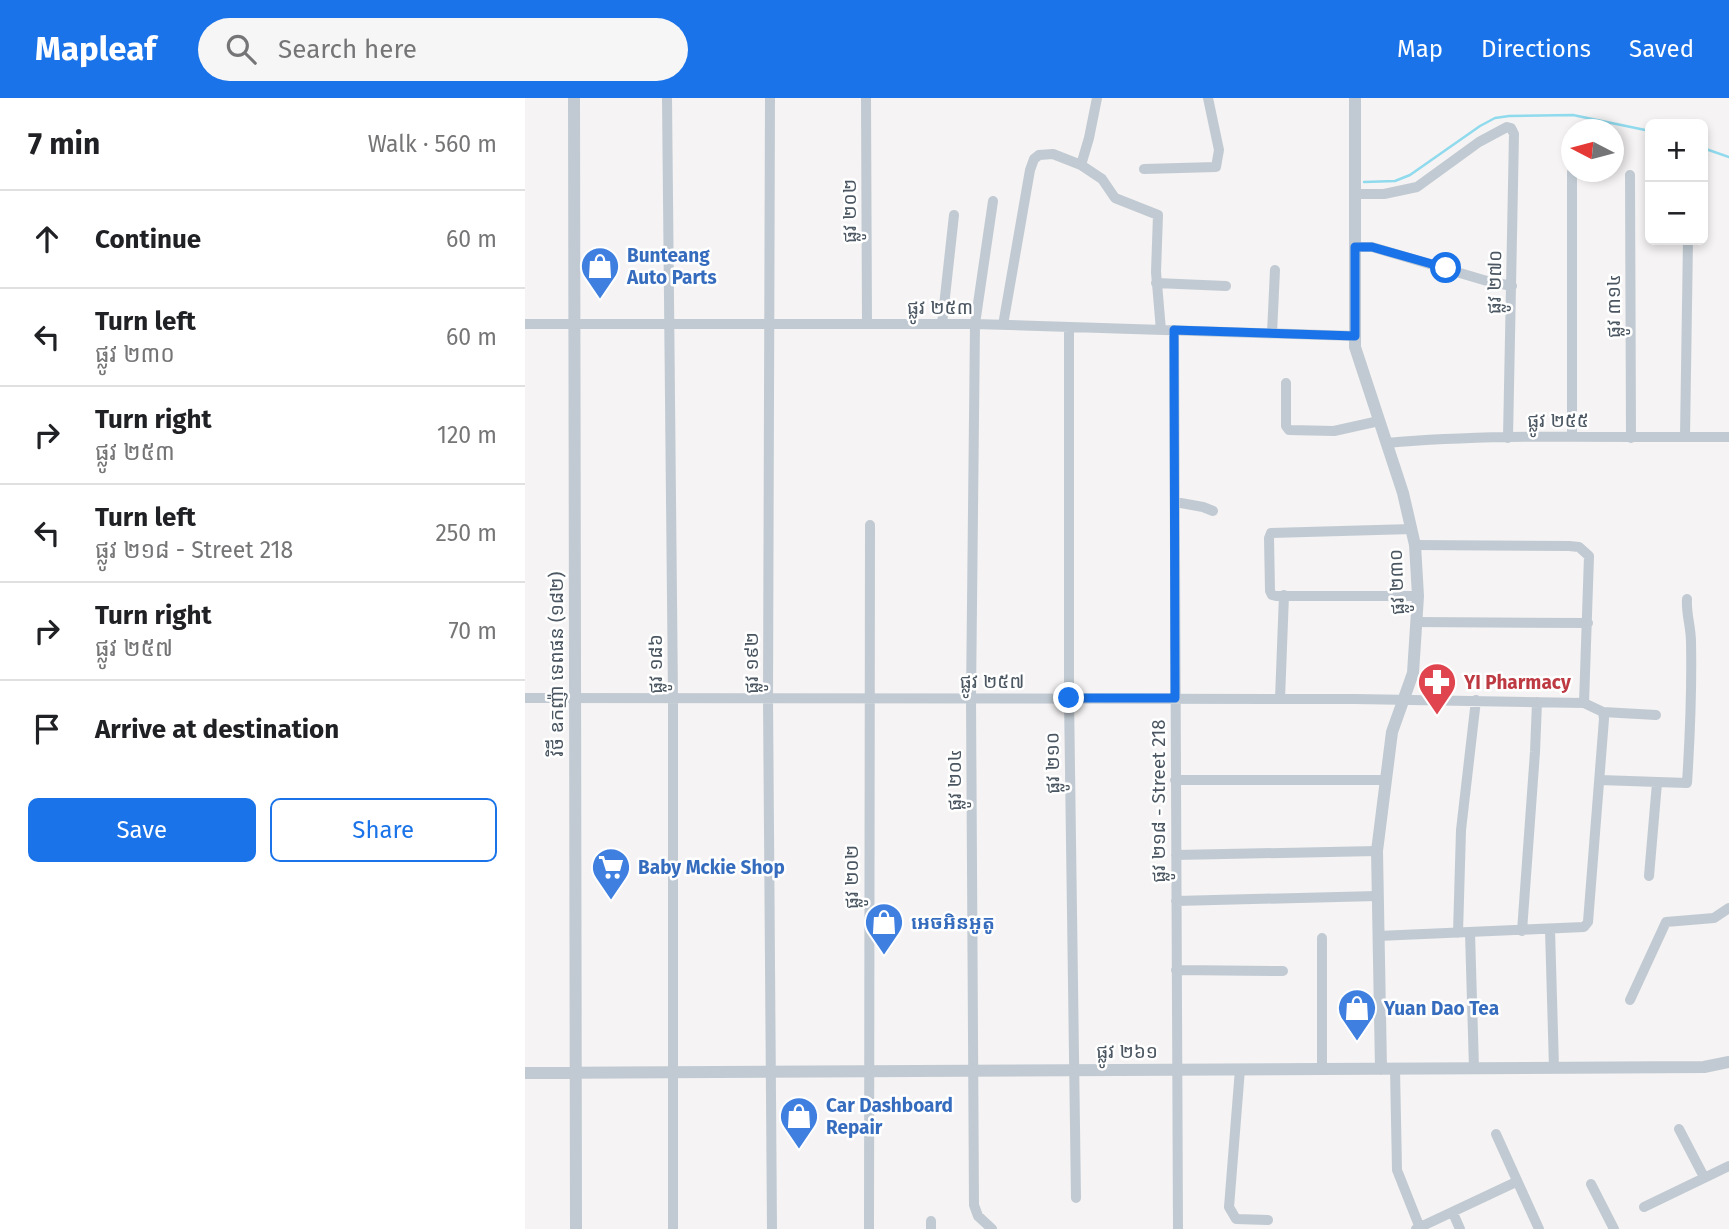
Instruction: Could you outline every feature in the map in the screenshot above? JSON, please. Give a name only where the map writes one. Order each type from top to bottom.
[{"type":"street","name":"វិថី ឧកញ៉ា ទេពផន (១៨២)","points":[[575,98],[576,1229]]},
{"type":"street","name":"ផ្លូវ ១៨៦","points":[[667,98],[673,698],[673,1229]]},
{"type":"street","name":"ផ្លូវ ១៩២","points":[[770,98],[768,698],[772,1229]]},
{"type":"street","name":"ផ្លូវ ២០២","points":[[866,98],[867,324]]},
{"type":"street","points":[[1081,165],[1090,138],[1097,98]]},
{"type":"street","points":[[1144,169],[1216,167],[1219,150],[1208,98]]},
{"type":"street","name":"ផ្លូវ ២៣០","points":[[1355,98],[1355,347],[1412,529],[1418,596],[1413,673],[1392,732],[1377,851],[1381,1069]]},
{"type":"street","name":"ផ្លូវ ២៧០","points":[[1355,194],[1384,194],[1417,187],[1479,142],[1507,127],[1511,128],[1514,134],[1508,438]]},
{"type":"street","points":[[1003,325],[1030,170],[1034,159],[1039,155],[1053,154],[1081,165],[1102,179],[1115,198],[1158,215],[1156,283],[1161,330]]},
{"type":"street","name":"ផ្លូវ ៣១៤","points":[[1630,175],[1631,438]]},
{"type":"street","points":[[1572,182],[1572,438]]},
{"type":"street","name":"ផ្លូវ ២០៤","points":[[992,1229],[974,1211],[971,698],[975,324],[993,201]]},
{"type":"street","points":[[942,324],[954,215]]},
{"type":"street","points":[[1685,438],[1688,245]]},
{"type":"street","points":[[1355,247],[1372,247],[1512,286]]},
{"type":"street","points":[[1272,333],[1275,270]]},
{"type":"street","points":[[1156,283],[1226,286]]},
{"type":"street","name":"ផ្លូវ ២៥៣","points":[[525,324],[975,324],[1355,336]]},
{"type":"street","name":"ផ្លូវ ២១០","points":[[1069,327],[1069,698],[1076,1198]]},
{"type":"street","name":"ផ្លូវ ២១៨ - Street 218","points":[[1174,330],[1178,1229]]},
{"type":"street","points":[[1286,383],[1286,426],[1289,429],[1333,431],[1379,421]]},
{"type":"street","name":"ផ្លូវ ២៥៥","points":[[1387,443],[1508,438],[1729,437]]},
{"type":"street","points":[[1175,502],[1213,511]]},
{"type":"street","name":"ផ្លូវ ២០២","points":[[869,1229],[870,525]]},
{"type":"street","points":[[1412,529],[1271,533],[1270,591],[1272,595],[1418,596]]},
{"type":"street","points":[[1415,545],[1579,547],[1589,556],[1584,703],[1603,712],[1656,715]]},
{"type":"street","points":[[1280,699],[1284,595]]},
{"type":"street","points":[[1600,780],[1687,783],[1691,730],[1691,638],[1686,613],[1687,599]]},
{"type":"street","points":[[1417,622],[1588,623]]},
{"type":"street","name":"ផ្លូវ ២៥៧","points":[[525,698],[1404,699],[1584,703]]},
{"type":"street","points":[[1474,1069],[1464,933],[1461,830],[1476,700]]},
{"type":"street","points":[[1521,930],[1537,702]]},
{"type":"street","points":[[1378,936],[1581,929],[1588,922],[1603,712]]},
{"type":"street","points":[[1175,780],[1384,780]]},
{"type":"street","points":[[1649,876],[1657,783]]},
{"type":"street","points":[[1176,855],[1377,851]]},
{"type":"street","points":[[1176,901],[1377,896]]},
{"type":"street","points":[[1630,1000],[1666,922],[1714,918],[1729,908]]},
{"type":"street","points":[[1550,929],[1554,1068]]},
{"type":"street","points":[[1322,938],[1322,1069]]},
{"type":"street","points":[[1176,970],[1283,971]]},
{"type":"street","name":"ផ្លូវ ២៦១","points":[[525,1073],[1704,1068],[1729,1062]]},
{"type":"street","points":[[1240,1069],[1229,1207],[1235,1219],[1268,1220]]},
{"type":"street","points":[[1395,1069],[1397,1170],[1418,1228],[1516,1182]]},
{"type":"street","points":[[1679,1129],[1704,1177]]},
{"type":"street","points":[[1496,1134],[1539,1229]]},
{"type":"street","points":[[1643,1207],[1729,1166]]},
{"type":"street","points":[[1591,1184],[1614,1229]]},
{"type":"street","points":[[1453,1213],[1461,1229]]},
{"type":"waterway","points":[[1364,182],[1395,181],[1410,175],[1495,118],[1573,115],[1645,130]]},
{"type":"waterway","points":[[1708,150],[1729,157]]},
{"type":"place","name":"Bunteang Auto Parts","points":[[600,300]]},
{"type":"place","name":"YI Pharmacy","points":[[1437,716]]},
{"type":"place","name":"Baby Mckie Shop","points":[[611,901]]},
{"type":"place","name":"អេចអិនអូតូ","points":[[884,956]]},
{"type":"place","name":"Yuan Dao Tea","points":[[1357,1042]]},
{"type":"place","name":"Car Dashboard Repair","points":[[799,1150]]},
{"type":"route","points":[[1069,698],[1175,698],[1174,330],[1355,336],[1355,247],[1372,247],[1446,268]]}]
